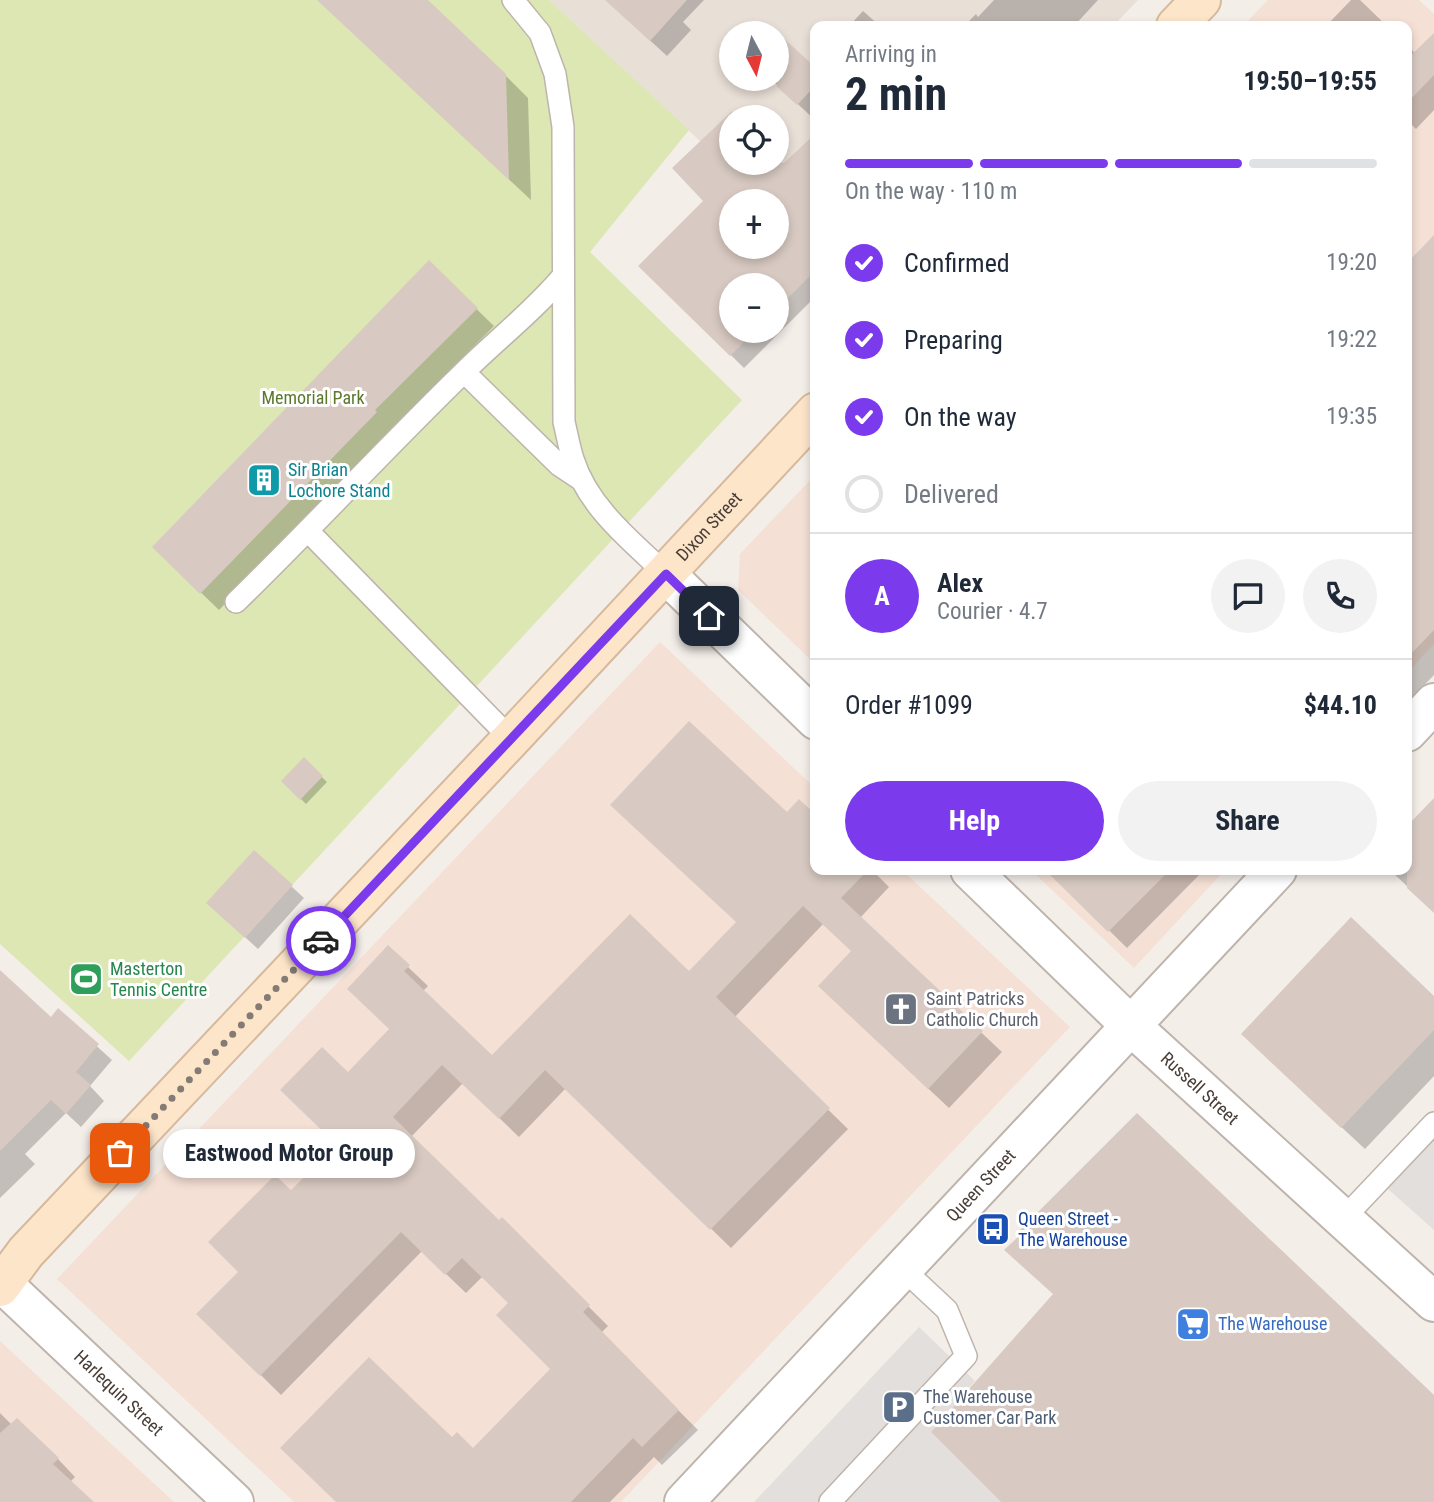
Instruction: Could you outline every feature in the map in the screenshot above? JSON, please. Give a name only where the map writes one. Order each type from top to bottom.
[{"type":"main road","points":[[1181,21],[1201,0]]},
{"type":"main road","name":"Dixon Street","points":[[2,1285],[26,1252],[810,418]]},
{"type":"street","points":[[666,574],[810,714]]},
{"type":"street","points":[[1412,727],[1434,703]]},
{"type":"street","name":"Russell Street","points":[[975,875],[1130,1025],[1434,1302]]},
{"type":"street","name":"Queen Street","points":[[684,1502],[1272,875]]},
{"type":"street","name":"Harlequin Street","points":[[2,1285],[234,1502]]},
{"type":"lane","points":[[513,0],[540,33],[555,74],[563,127],[564,422],[573,460],[593,499],[620,531],[666,574]]},
{"type":"lane","points":[[236,602],[464,372],[543,300],[563,276]]},
{"type":"lane","points":[[464,372],[559,464],[583,481]]},
{"type":"lane","points":[[309,531],[511,739]]},
{"type":"lane","points":[[1343,1219],[1434,1122]]},
{"type":"lane","points":[[831,1502],[966,1356],[947,1310],[902,1268]]},
{"type":"shaded area","points":[[549,0],[1138,0],[1118,21],[810,21],[810,244],[789,217],[789,189],[751,189],[736,175],[789,175],[789,105],[719,105],[719,159]]},
{"type":"shaded area","points":[[1268,0],[1419,0],[1434,14],[1434,644],[1412,668],[1412,21],[1248,21]]},
{"type":"shaded area","points":[[810,480],[810,659],[738,590],[740,554]]},
{"type":"shaded area","points":[[660,642],[810,783],[810,875],[907,875],[1070,1027],[621,1502],[294,1502],[57,1279]]},
{"type":"shaded area","points":[[1036,875],[1220,875],[1134,968]]},
{"type":"shaded area","points":[[1434,1136],[1434,1230],[1379,1181]]},
{"type":"shaded area","name":"The Warehouse Customer Car Park","points":[[919,1327],[975,1381],[931,1432],[1001,1502],[754,1502]]},
{"type":"shaded area","points":[[0,1341],[174,1502],[0,1502]]},
{"type":"green space","name":"Memorial Park","points":[[0,0],[549,0],[689,130],[590,252],[742,400],[129,1061],[0,944]]},
{"type":"building","points":[[317,0],[428,0],[506,74],[509,180]]},
{"type":"building","points":[[605,0],[687,0],[650,41]]},
{"type":"building","points":[[1434,33],[1434,75],[1412,98],[1412,54]]},
{"type":"building","points":[[789,43],[810,62],[810,91],[797,105],[781,91],[789,91]]},
{"type":"building","points":[[719,123],[719,175],[789,175],[789,158],[810,139],[810,276],[789,297],[789,273],[719,273],[719,343],[743,343],[730,356],[638,266],[703,201],[672,168]]},
{"type":"building","points":[[1434,235],[1434,630],[1412,653],[1412,258]]},
{"type":"building","name":"Sir Brian Lochore Stand","points":[[429,260],[478,308],[375,410],[377,412],[200,594],[152,547]]},
{"type":"building","points":[[689,721],[787,812],[799,799],[810,809],[810,875],[863,875],[841,898],[983,1031],[928,1089],[818,986],[851,951],[803,906],[716,997],[830,1108],[710,1230],[545,1070],[499,1119],[442,1065],[393,1117],[499,1220],[502,1217],[590,1305],[583,1312],[679,1410],[642,1447],[633,1438],[571,1502],[336,1502],[280,1448],[369,1357],[452,1437],[457,1432],[473,1448],[550,1369],[496,1315],[508,1303],[462,1258],[445,1275],[401,1232],[260,1376],[196,1314],[238,1272],[208,1242],[275,1175],[291,1190],[337,1145],[280,1090],[322,1047],[348,1072],[389,1029],[347,989],[388,945],[410,965],[404,971],[492,1055],[630,914],[689,971],[736,922],[610,805]]},
{"type":"building","points":[[304,757],[323,776],[300,800],[281,781]]},
{"type":"building","points":[[1434,798],[1434,913],[1407,888],[1407,875],[1412,875],[1412,821]]},
{"type":"building","points":[[254,850],[293,885],[245,938],[206,903]]},
{"type":"building","points":[[1050,875],[1165,875],[1108,932]]},
{"type":"building","points":[[1351,917],[1434,996],[1434,1030],[1341,1128],[1241,1034]]},
{"type":"building","points":[[0,970],[51,1017],[58,1008],[99,1044],[76,1072],[91,1085],[66,1114],[51,1100],[0,1151]]},
{"type":"building","name":"The Warehouse","points":[[1137,1113],[1434,1395],[1434,1502],[1001,1502],[931,1432],[1053,1294],[1004,1250],[1019,1236],[1016,1234]]},
{"type":"building","points":[[17,1418],[59,1458],[53,1464],[94,1502],[0,1502],[0,1433]]},
{"type":"way so far","points":[[120,1153],[321,941]]},
{"type":"place","name":"Sir Brian Lochore Stand","points":[[264,480]]},
{"type":"place","name":"Masterton Tennis Centre","points":[[86,979]]},
{"type":"place","name":"Saint Patricks Catholic Church","points":[[901,1009]]},
{"type":"place","name":"Eastwood Motor Group","points":[[120,1153]]},
{"type":"place","name":"Queen Street - The Warehouse","points":[[993,1229]]},
{"type":"place","name":"The Warehouse","points":[[1193,1324]]},
{"type":"place","name":"The Warehouse Customer Car Park","points":[[899,1407]]},
{"type":"route","points":[[321,941],[666,574],[709,616]]}]
